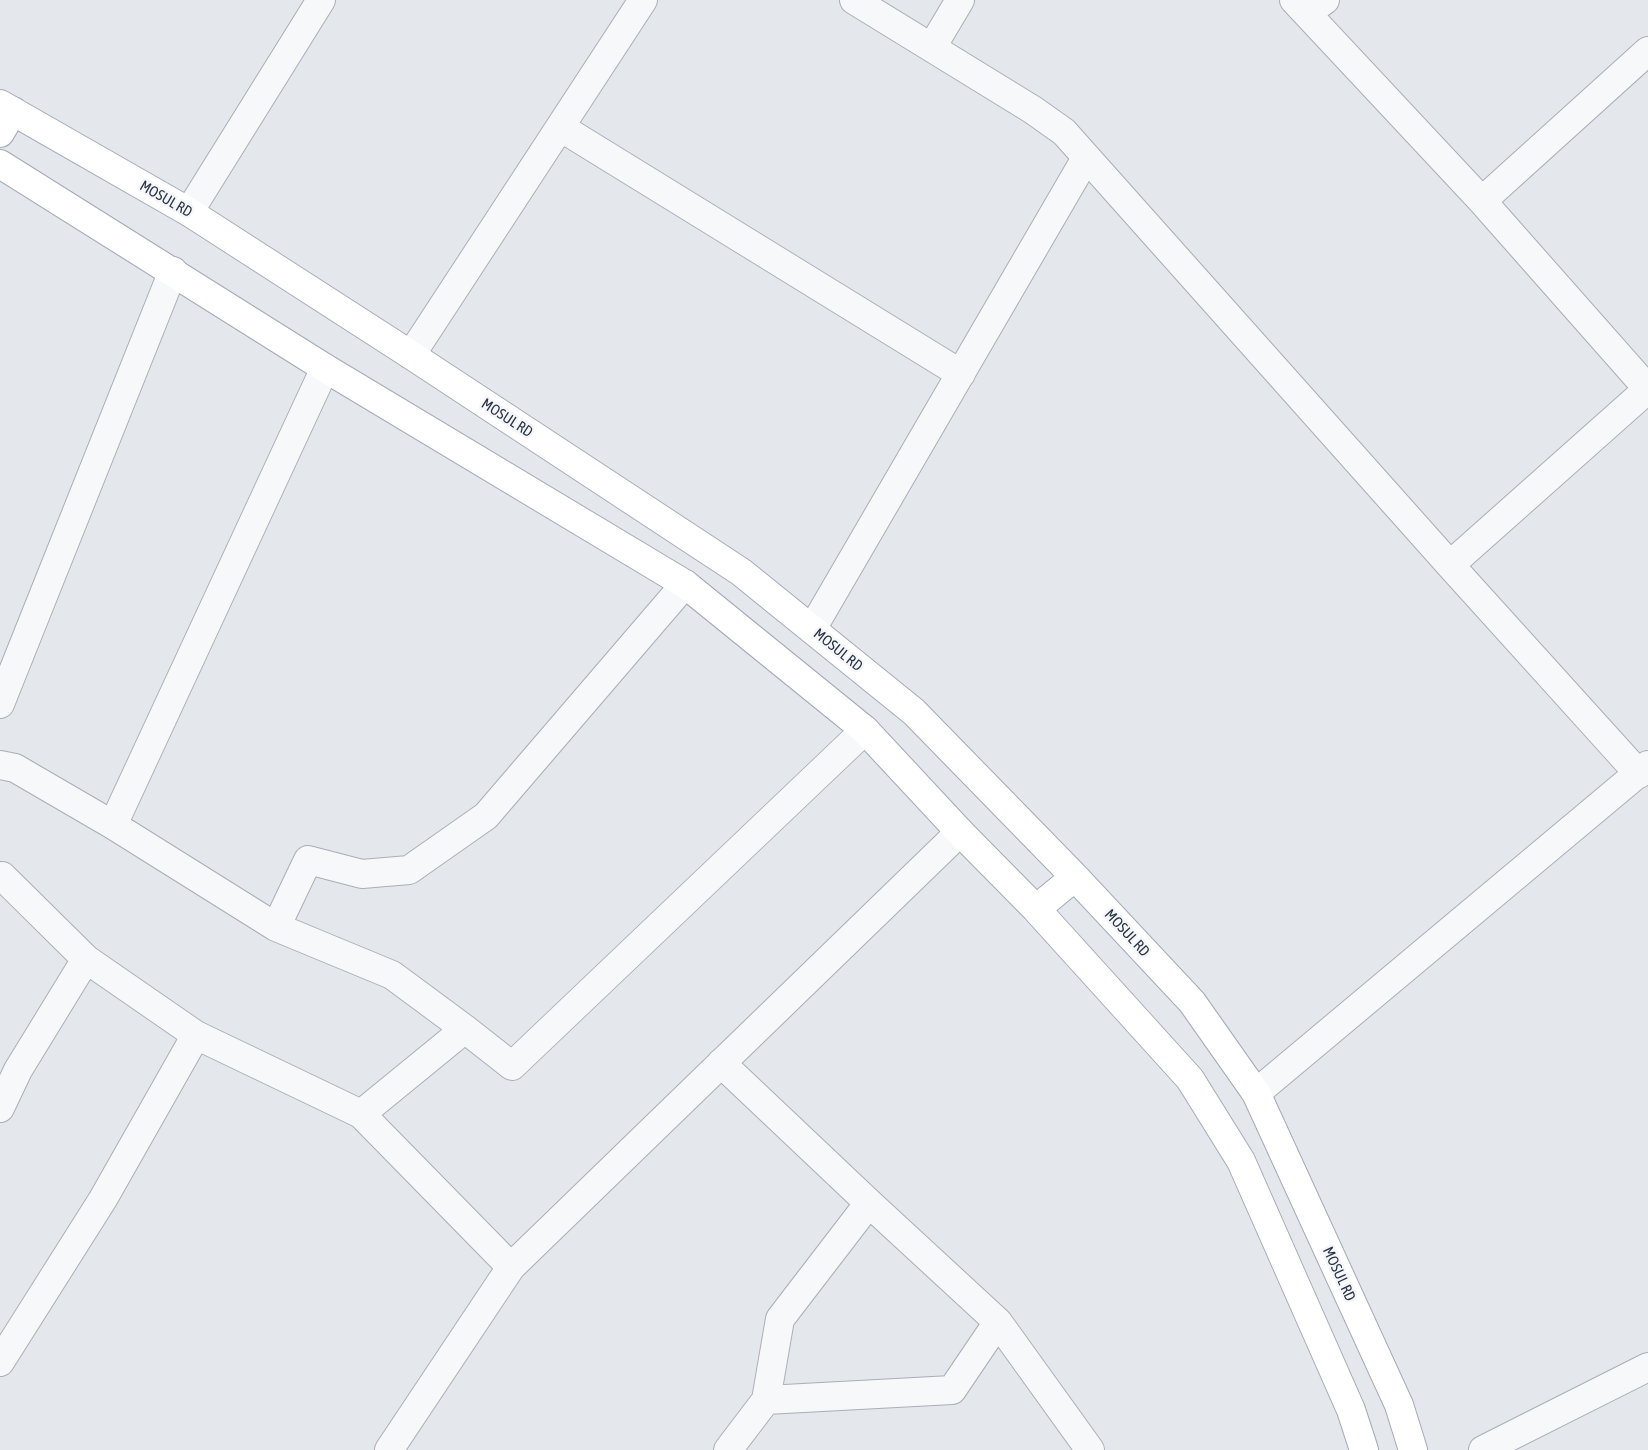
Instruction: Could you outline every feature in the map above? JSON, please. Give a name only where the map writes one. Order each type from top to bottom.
[{"type":"main road","name":"MOSUL RD","points":[[4,116],[189,212],[411,355],[741,572],[914,712],[1074,876],[1192,1002],[1256,1093],[1400,1405],[1413,1450]]},
{"type":"main road","points":[[0,164],[325,368],[685,584],[865,730],[960,832],[1036,909],[1190,1079],[1241,1161],[1351,1410],[1364,1450]]},
{"type":"main road","points":[[1036,909],[1074,876]]},
{"type":"street","points":[[189,212],[321,0]]},
{"type":"street","points":[[411,355],[644,0]]},
{"type":"street","points":[[854,0],[1033,110],[1064,132],[1450,565],[1643,770],[1256,1093]]},
{"type":"street","points":[[932,47],[960,0]]},
{"type":"street","points":[[1309,4],[1648,389],[1450,565]]},
{"type":"street","points":[[1482,201],[1648,51]]},
{"type":"street","points":[[560,128],[961,374]]},
{"type":"street","points":[[812,629],[1086,158]]},
{"type":"street","points":[[0,704],[173,271]]},
{"type":"street","points":[[113,825],[325,368]]},
{"type":"street","points":[[276,927],[308,860],[362,874],[409,870],[486,816],[685,584]]},
{"type":"street","points":[[0,765],[15,768],[113,825],[276,927],[392,975],[512,1066],[865,730]]},
{"type":"street","points":[[389,1450],[510,1267],[960,832]]},
{"type":"street","points":[[1,874],[86,959],[196,1035],[361,1114],[510,1267]]},
{"type":"street","points":[[0,1108],[18,1070],[86,959]]},
{"type":"street","points":[[361,1114],[465,1029]]},
{"type":"street","points":[[0,1362],[103,1199],[196,1035]]},
{"type":"street","points":[[721,1063],[869,1204],[998,1322],[1090,1450]]},
{"type":"street","points":[[728,1450],[766,1400],[780,1319],[869,1204]]},
{"type":"street","points":[[766,1400],[952,1390],[998,1322]]},
{"type":"street","points":[[1483,1450],[1648,1367]]}]
